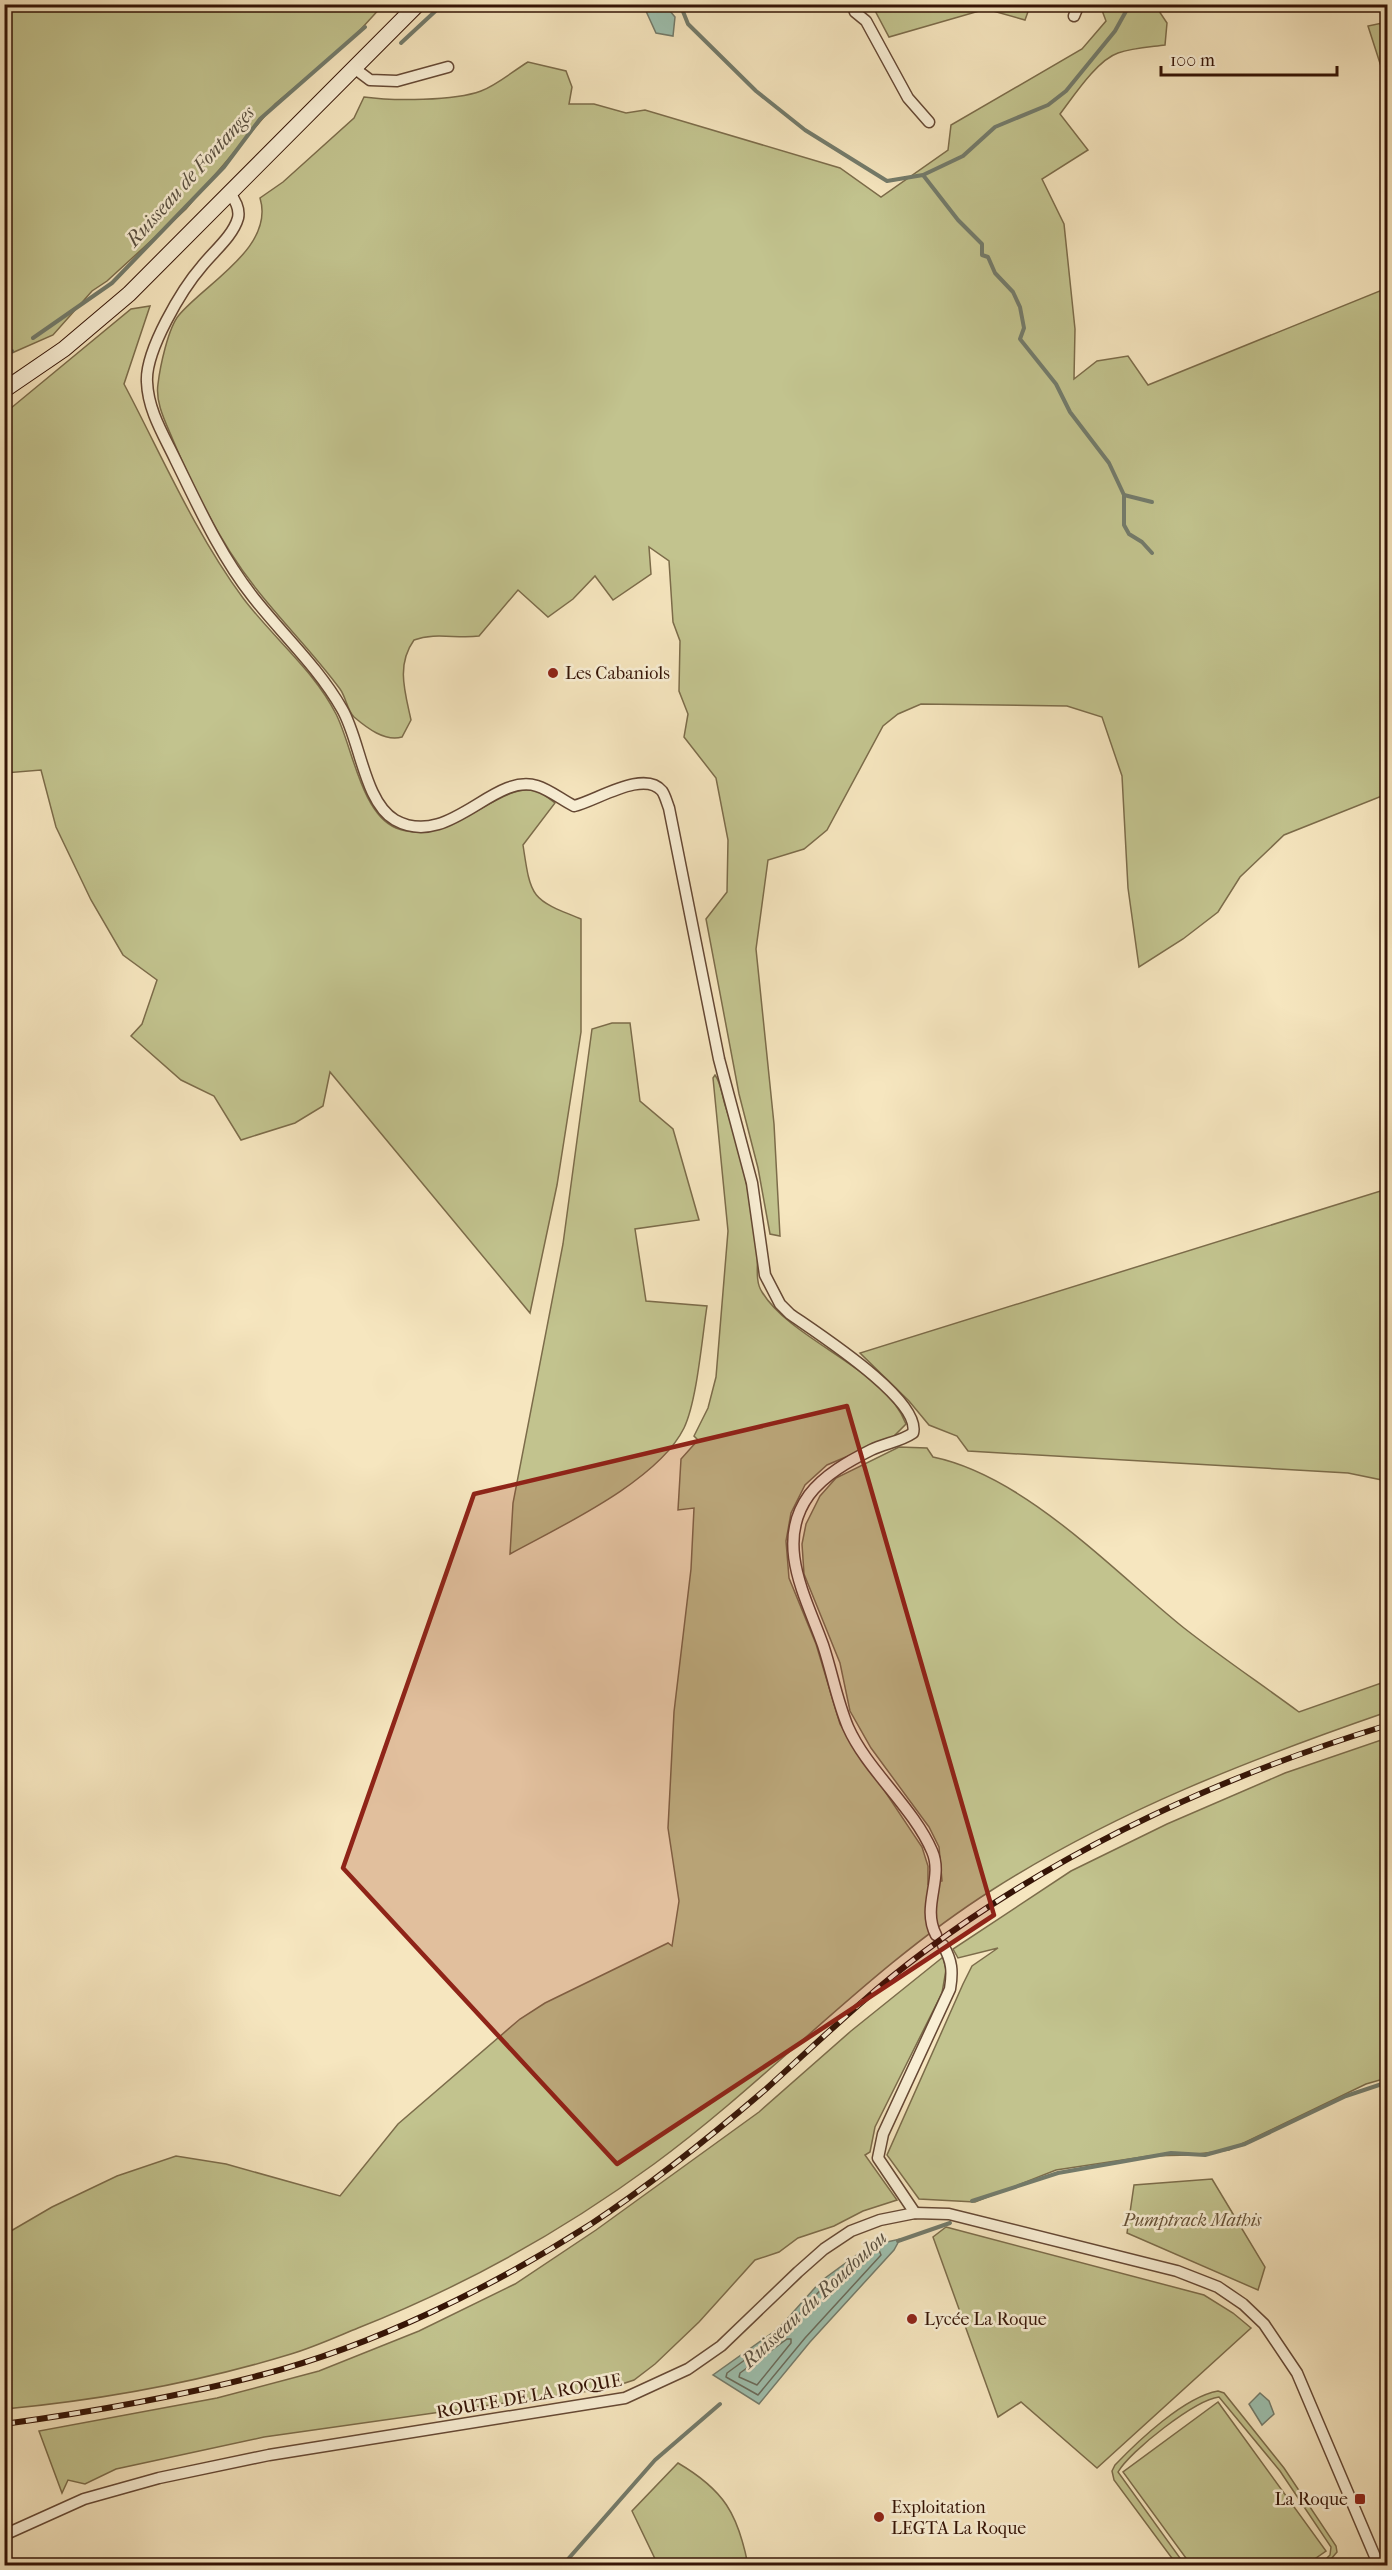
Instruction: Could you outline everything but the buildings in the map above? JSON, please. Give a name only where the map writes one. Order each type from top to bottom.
[{"type":"main road","points":[[4,390],[64,349],[129,294],[418,4]]},
{"type":"street","points":[[852,4],[855,12],[866,21],[908,98],[929,122]]},
{"type":"street","points":[[1074,16],[1079,4]]},
{"type":"street","points":[[354,68],[370,80],[397,81],[448,67]]},
{"type":"street","points":[[229,194],[234,199],[239,213],[234,228],[186,285],[158,340],[146,379],[151,409],[211,533],[251,595],[328,684],[352,725],[374,796],[396,820],[422,827],[442,824],[510,788],[536,786],[574,806],[589,802],[628,784],[651,784],[662,791],[669,808],[719,1059],[752,1183],[765,1275],[780,1304],[790,1314],[861,1365],[908,1408],[915,1426],[913,1433],[905,1438],[872,1450],[827,1476],[809,1495],[797,1519],[793,1547],[796,1578],[823,1645],[849,1728],[914,1821],[933,1853],[936,1872],[929,1921],[936,1935]]},
{"type":"street","points":[[915,2213],[878,2158],[883,2134],[925,2049],[950,1989],[953,1971],[950,1957],[943,1946]]},
{"type":"street","name":"ROUTE DE LA ROQUE","points":[[4,2535],[84,2499],[159,2478],[269,2455],[625,2398],[688,2369],[721,2346],[824,2249],[851,2231],[880,2220],[915,2213],[949,2214],[976,2219],[1177,2271],[1218,2288],[1243,2304],[1264,2324],[1297,2373],[1377,2565]]},
{"type":"highlighted area","points":[[847,1406],[994,1915],[617,2164],[343,1868],[474,1494]]},
{"type":"green space","points":[[4,5],[383,5],[351,40],[275,104],[186,209],[107,281],[92,291],[53,335],[5,356]]},
{"type":"green space","points":[[872,5],[1019,5],[1029,9],[1025,20],[986,9],[889,37]]},
{"type":"green space","points":[[1100,5],[1155,5],[1167,23],[1165,45],[1129,50],[1110,57],[1079,89],[1060,114],[1088,150],[1042,179],[1064,224],[1075,329],[1074,379],[1097,361],[1128,356],[1148,385],[1387,288],[1387,794],[1284,835],[1240,877],[1218,912],[1183,939],[1139,967],[1128,888],[1122,776],[1102,717],[1067,706],[921,704],[898,714],[883,726],[827,830],[804,849],[768,860],[756,949],[774,1124],[780,1236],[770,1234],[758,1168],[739,1094],[706,919],[727,892],[728,840],[716,778],[684,737],[688,714],[679,691],[680,641],[673,622],[669,561],[649,547],[651,574],[613,600],[595,576],[573,599],[548,617],[518,590],[479,636],[430,636],[414,640],[408,649],[404,669],[411,720],[402,737],[383,736],[354,717],[340,689],[245,575],[200,499],[164,420],[160,406],[157,391],[165,348],[171,329],[179,315],[248,248],[257,232],[262,216],[260,198],[283,182],[354,118],[364,97],[423,99],[455,97],[481,91],[528,62],[566,71],[572,87],[569,104],[594,104],[626,113],[645,110],[840,168],[881,197],[948,150],[951,125],[1082,49],[1106,21]]},
{"type":"green space","points":[[1388,22],[1387,85],[1368,26]]},
{"type":"green space","points":[[150,306],[124,384],[194,521],[226,573],[255,613],[305,669],[327,698],[342,727],[359,777],[374,809],[396,828],[416,832],[436,829],[456,822],[509,794],[525,790],[540,792],[555,803],[523,845],[528,877],[536,895],[552,907],[581,919],[581,1032],[557,1185],[530,1313],[330,1072],[323,1106],[295,1123],[241,1140],[214,1096],[181,1080],[131,1036],[142,1024],[157,980],[123,955],[91,900],[56,827],[41,770],[5,773],[5,413],[131,309]]},
{"type":"green space","points":[[612,1023],[630,1023],[640,1101],[673,1129],[699,1220],[635,1229],[646,1301],[707,1306],[696,1386],[684,1428],[671,1447],[653,1466],[631,1484],[581,1516],[510,1554],[513,1503],[563,1244],[592,1029]]},
{"type":"green space","points":[[715,1075],[720,1085],[745,1175],[757,1248],[757,1276],[762,1292],[794,1326],[860,1371],[879,1387],[895,1405],[906,1424],[893,1437],[827,1465],[805,1485],[791,1513],[786,1541],[789,1578],[816,1644],[840,1724],[922,1847],[928,1866],[928,1884],[942,1881],[939,1847],[929,1827],[871,1748],[850,1711],[840,1663],[804,1574],[802,1544],[806,1524],[820,1496],[836,1478],[899,1447],[927,1448],[933,1457],[967,1467],[1034,1504],[1097,1553],[1184,1628],[1299,1712],[1387,1681],[1387,1712],[1234,1768],[1184,1789],[1086,1836],[992,1890],[947,1921],[862,1988],[739,2096],[654,2164],[584,2212],[474,2275],[397,2312],[325,2342],[256,2364],[149,2389],[77,2401],[5,2409],[4,2235],[52,2207],[117,2176],[176,2156],[226,2164],[340,2196],[398,2124],[520,2019],[545,2003],[668,1943],[672,1946],[679,1901],[668,1828],[674,1712],[691,1569],[694,1508],[678,1510],[681,1459],[698,1440],[694,1436],[708,1408],[716,1377],[728,1231],[713,1078]]},
{"type":"green space","points":[[1387,1189],[1387,1481],[1348,1473],[968,1451],[957,1436],[929,1425],[909,1401],[860,1353]]},
{"type":"green space","points":[[1387,1738],[1387,2078],[1366,2084],[1229,2150],[1190,2155],[1149,2156],[1056,2170],[975,2202],[919,2199],[887,2155],[972,1966],[998,1948],[958,1958],[953,1949],[1071,1871],[1167,1824],[1285,1773]]},
{"type":"green space","points":[[943,1957],[946,1970],[942,1993],[875,2127],[870,2152],[865,2155],[897,2200],[863,2211],[834,2226],[798,2238],[779,2252],[755,2260],[699,2322],[655,2364],[634,2380],[610,2388],[264,2437],[116,2469],[85,2484],[68,2480],[62,2493],[39,2431],[217,2398],[319,2371],[419,2331],[515,2284],[596,2230],[759,2112],[851,2031]]},
{"type":"green space","name":"Pumptrack Mathis","points":[[1212,2179],[1265,2267],[1258,2290],[1127,2233],[1134,2185]]},
{"type":"green space","points":[[946,2227],[1204,2295],[1233,2313],[1251,2328],[1097,2468],[1021,2402],[998,2417],[933,2237]]},
{"type":"green space","points":[[1218,2391],[1224,2393],[1284,2468],[1336,2546],[1337,2552],[1326,2565],[1320,2565],[1330,2555],[1331,2547],[1280,2471],[1219,2397],[1195,2407],[1164,2428],[1135,2452],[1118,2472],[1185,2565],[1177,2565],[1114,2480],[1112,2471],[1115,2465],[1162,2421],[1191,2402]]},
{"type":"green space","points":[[1218,2402],[1326,2551],[1306,2565],[1191,2565],[1123,2472]]},
{"type":"green space","points":[[678,2463],[707,2483],[726,2505],[734,2517],[748,2565],[658,2565],[632,2511]]},
{"type":"water","points":[[649,5],[665,5],[675,17],[673,36],[656,33],[645,9]]},
{"type":"water","points":[[900,2239],[894,2250],[810,2342],[759,2404],[713,2375],[779,2328],[821,2281],[869,2246]]},
{"type":"water","points":[[1260,2393],[1269,2401],[1274,2414],[1262,2425],[1249,2404]]},
{"type":"waterway","name":"Ruisseau de Fontanges","points":[[401,43],[443,4]]},
{"type":"waterway","name":"Ruisseau de Fontanges","points":[[680,4],[688,24],[756,91],[805,130],[887,181],[923,175],[963,156],[995,127],[1048,105],[1066,91],[1115,31],[1130,4]]},
{"type":"waterway","name":"Ruisseau de Fontanges","points":[[33,338],[112,283],[224,167],[260,119],[365,27]]},
{"type":"waterway","points":[[923,175],[958,220],[982,244],[982,255],[988,257],[995,273],[1013,292],[1020,307],[1024,328],[1020,339],[1056,384],[1070,412],[1109,463],[1124,495],[1124,525],[1129,534],[1142,542],[1152,553]]},
{"type":"waterway","name":"Ruisseau de Fontanges","points":[[4,351],[12,351]]},
{"type":"waterway","points":[[1124,495],[1152,502]]},
{"type":"waterway","name":"Ruisseau du Roudoulou","points":[[972,2201],[1058,2173],[1171,2153],[1205,2155],[1245,2144],[1346,2096],[1388,2082]]},
{"type":"waterway","name":"Ruisseau du Roudoulou","points":[[898,2241],[950,2223]]},
{"type":"waterway","name":"Ruisseau du Roudoulou","points":[[562,2566],[655,2460],[720,2404]]},
{"type":"railway","points":[[4,2424],[133,2403],[261,2375],[346,2348],[473,2292],[591,2224],[637,2192],[745,2107],[861,2003],[921,1954],[974,1916],[1030,1881],[1144,1819],[1204,1792],[1326,1745],[1388,1725]]},
{"type":"place","name":"Les Cabaniols","points":[[553,673]]},
{"type":"place","name":"Lycée La Roque","points":[[912,2319]]},
{"type":"place","name":"La Roque","points":[[1360,2499]]},
{"type":"place","name":"Exploitation LEGTA La Roque","points":[[879,2517]]}]
